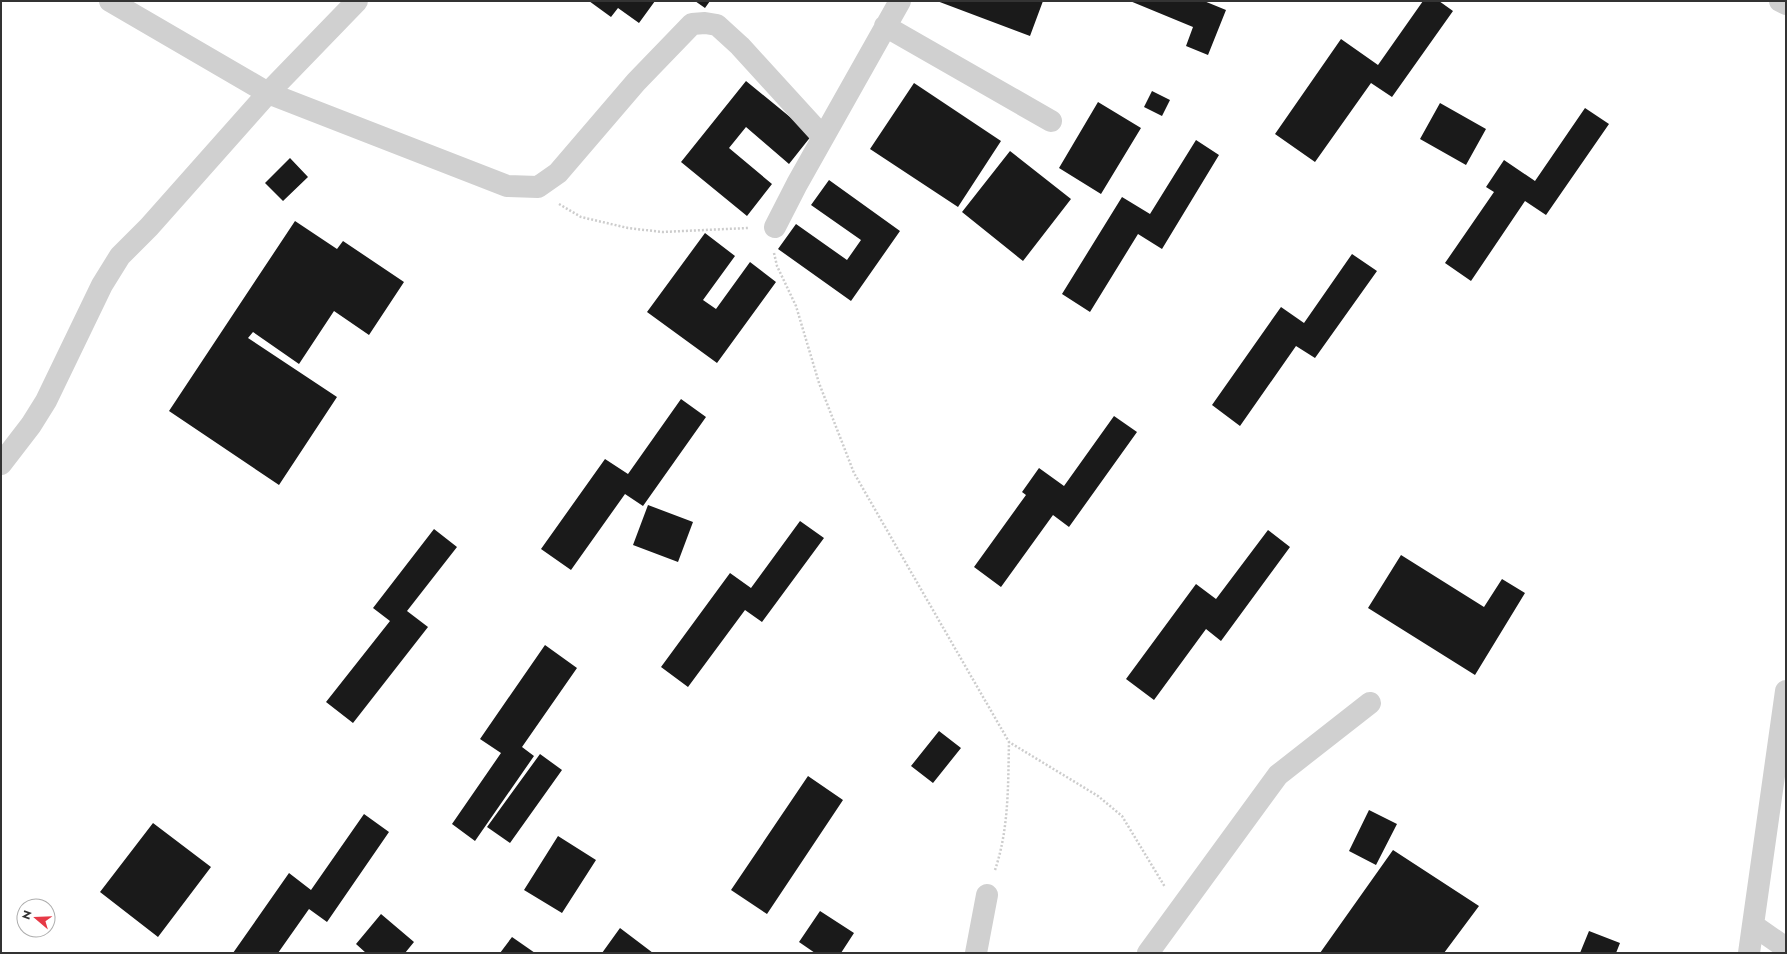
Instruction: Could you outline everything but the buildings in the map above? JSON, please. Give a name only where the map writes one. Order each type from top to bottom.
[{"type":"street","points":[[110,1],[268,93],[507,186],[538,188],[558,173],[636,82],[692,24],[705,23],[717,25],[740,46],[823,137]]},
{"type":"street","points":[[1,464],[31,425],[46,401],[102,285],[120,256],[149,227],[268,93],[357,1]]},
{"type":"street","points":[[775,227],[823,137],[900,1]]},
{"type":"street","points":[[1780,1],[1786,4]]},
{"type":"street","points":[[885,26],[1051,121]]},
{"type":"street","points":[[1748,953],[1786,692]]},
{"type":"street","points":[[1148,953],[1278,775],[1370,703]]},
{"type":"street","points":[[976,953],[987,895]]},
{"type":"street","points":[[1753,925],[1786,948]]},
{"type":"path","points":[[538,188],[554,201],[581,217],[628,228],[662,232],[775,227],[772,245],[777,266],[796,306],[819,383],[854,473],[1009,742],[1098,796],[1122,816],[1180,910]]},
{"type":"path","points":[[987,895],[1002,850],[1008,802],[1009,742]]}]
